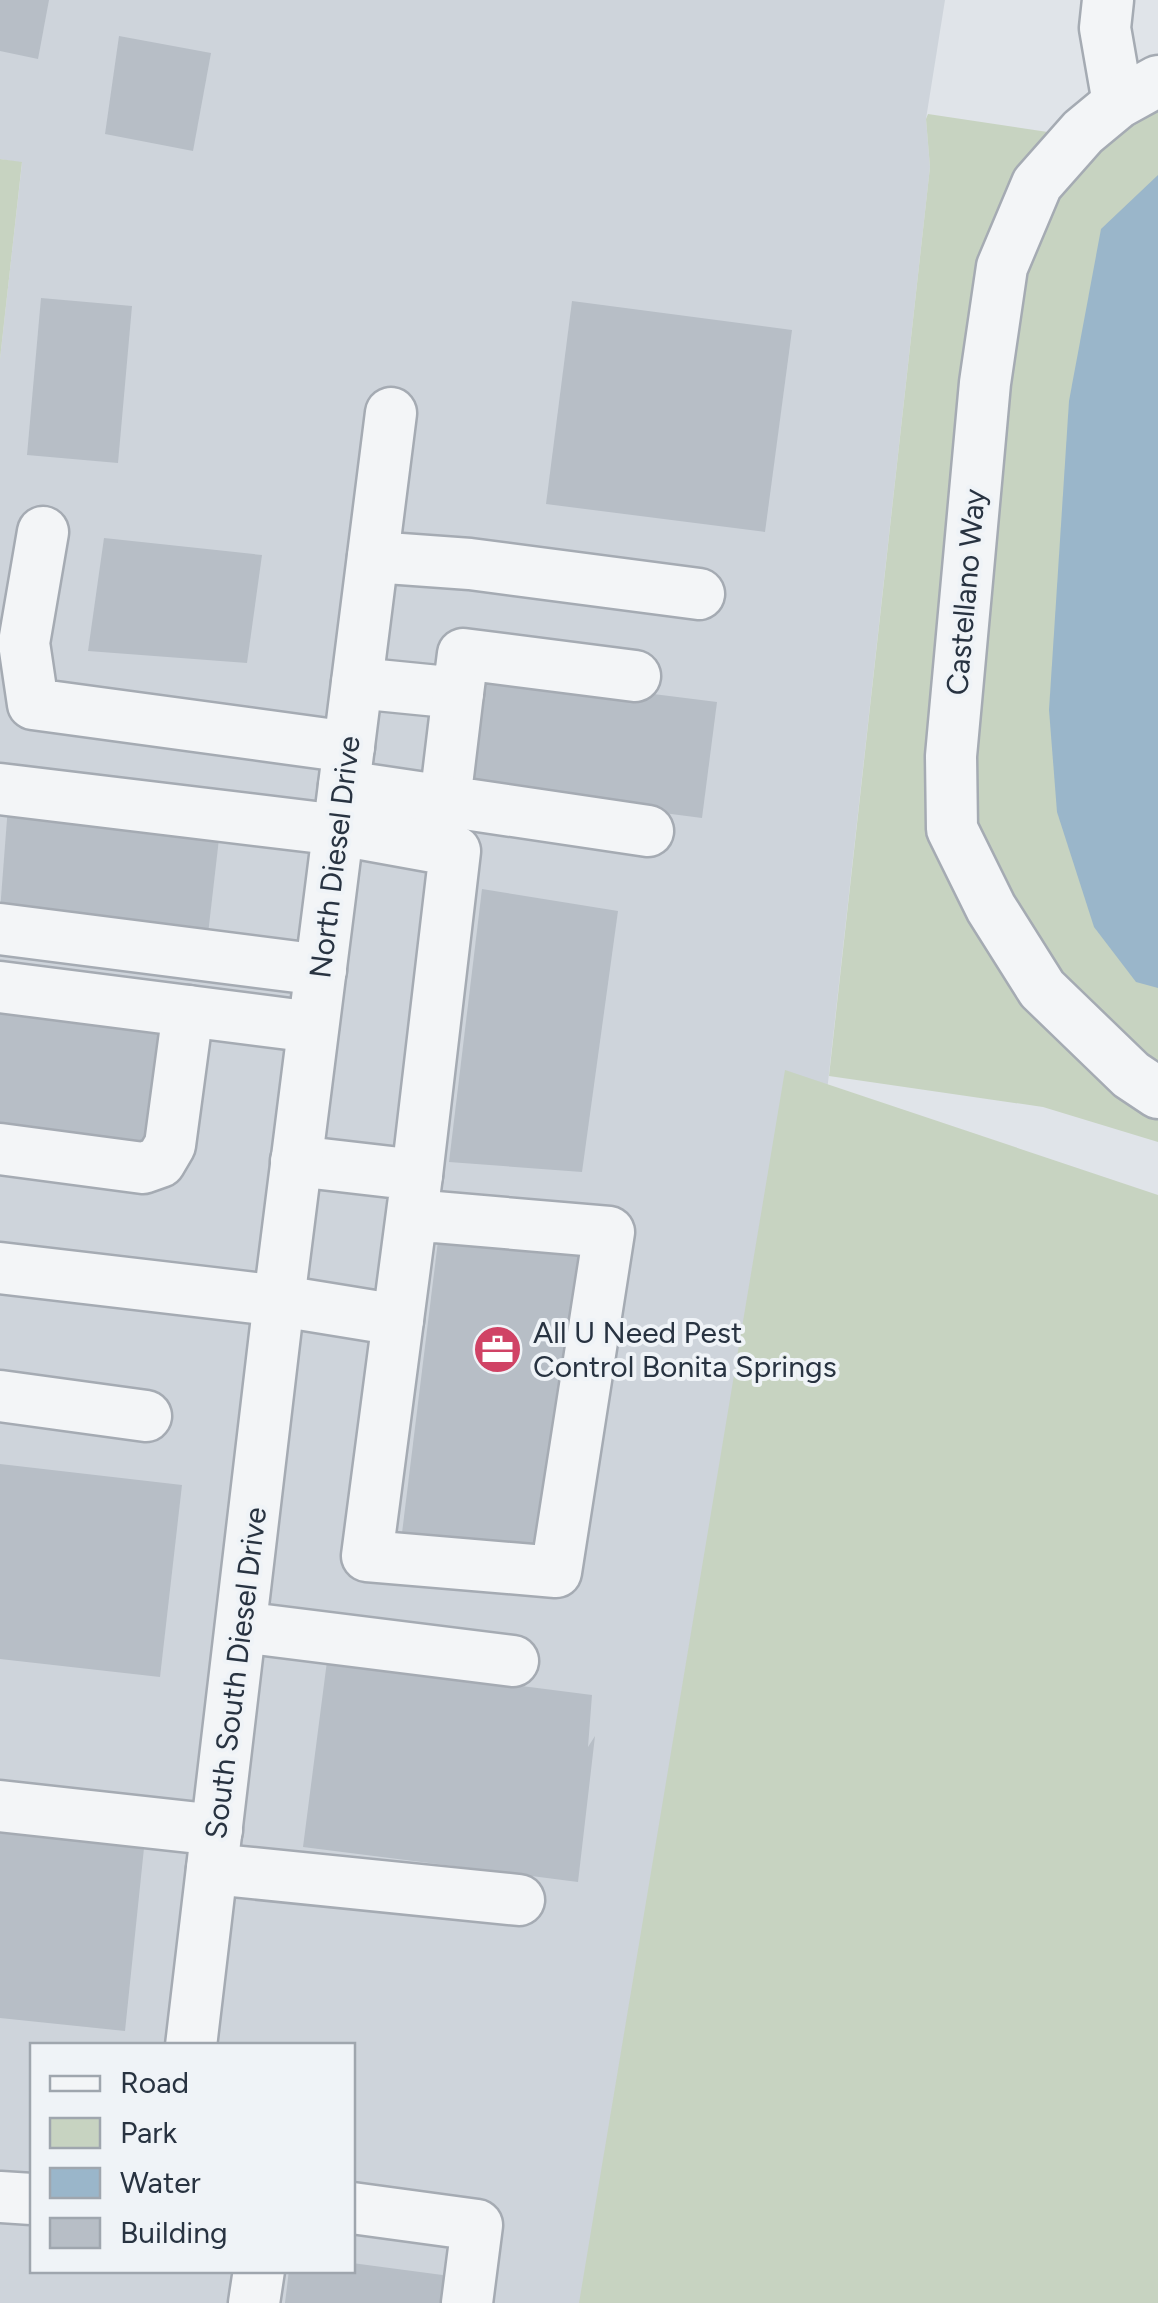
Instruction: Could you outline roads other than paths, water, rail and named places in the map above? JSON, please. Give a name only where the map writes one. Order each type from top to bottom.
[{"type":"street","points":[[1108,0],[1106,28],[1138,92]]},
{"type":"street","name":"Castellano Way","points":[[1138,92],[1084,132],[1037,184],[1002,267],[985,383],[953,736],[952,829],[991,908],[1042,989],[1131,1074],[1158,1093]]},
{"type":"street","name":"North Diesel Drive","points":[[280,1300],[391,412]]},
{"type":"street","points":[[43,532],[24,643],[32,704],[344,788],[648,831]]},
{"type":"street","points":[[373,557],[470,564],[698,594]]},
{"type":"street","points":[[296,1161],[414,1195],[610,1232],[556,1572],[367,1556],[414,1195],[455,851],[453,802],[463,654],[635,676]]},
{"type":"street","points":[[357,683],[458,694]]},
{"type":"street","points":[[0,788],[256,820],[344,788],[455,851]]},
{"type":"street","points":[[0,929],[321,970]]},
{"type":"street","points":[[0,988],[314,1027]]},
{"type":"street","points":[[0,1149],[144,1168],[160,1162],[170,1145],[188,1011]]},
{"type":"street","points":[[0,1268],[280,1300],[398,1320]]},
{"type":"street","name":"South South Diesel Drive","points":[[191,2043],[280,1300]]},
{"type":"street","points":[[0,1396],[146,1416]]},
{"type":"street","points":[[241,1628],[513,1662]]},
{"type":"street","points":[[0,1806],[214,1850],[519,1900]]},
{"type":"street","points":[[0,2197],[30,2199]]},
{"type":"street","points":[[355,2208],[478,2225],[467,2303]]},
{"type":"street","points":[[254,2303],[259,2273]]},
{"type":"water","points":[[1158,175],[1158,988],[1136,982],[1094,927],[1057,812],[1049,710],[1069,401],[1101,229]]},
{"type":"place","name":"All U Need Pest Control Bonita Springs","points":[[498,1350]]}]
